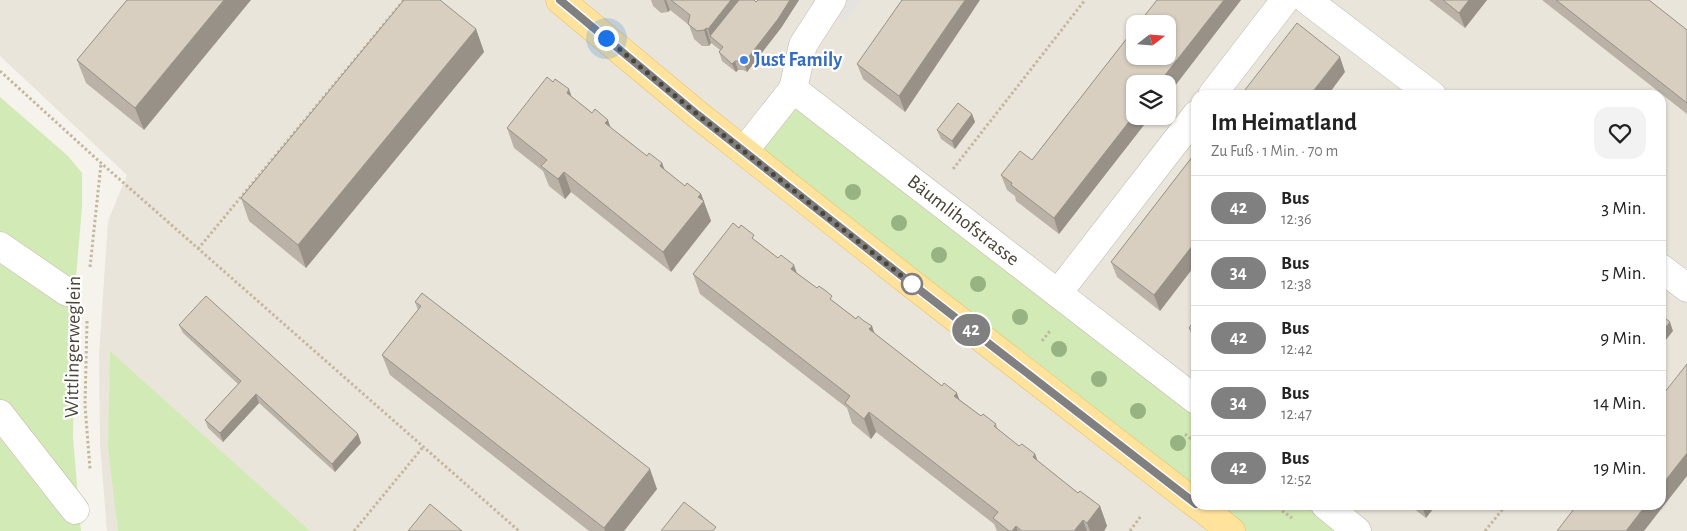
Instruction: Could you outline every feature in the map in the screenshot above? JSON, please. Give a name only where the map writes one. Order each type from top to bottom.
[{"type":"main road","points":[[560,0],[698,115],[912,284],[1191,499]]},
{"type":"main road","points":[[1205,510],[1232,531]]},
{"type":"street","points":[[744,151],[793,89],[803,45],[832,0]]},
{"type":"street","points":[[1216,90],[1285,0]]},
{"type":"street","points":[[1307,0],[1425,90]]},
{"type":"street","name":"Bäumlihofstrasse","points":[[793,89],[1191,396]]},
{"type":"street","points":[[1058,293],[1191,121]]},
{"type":"street","points":[[0,246],[67,292]]},
{"type":"street","points":[[1666,272],[1687,288]]},
{"type":"street","points":[[0,414],[75,510]]},
{"type":"street","points":[[1331,510],[1357,531]]},
{"type":"path","points":[[198,249],[404,0]]},
{"type":"path","points":[[932,196],[1085,0]]},
{"type":"path","points":[[0,71],[198,249],[519,531]]},
{"type":"path","name":"Wittlingerweglein","points":[[89,276],[101,163]]},
{"type":"path","name":"Wittlingerweglein","points":[[87,315],[85,404],[90,473]]},
{"type":"path","points":[[1041,343],[1052,328]]},
{"type":"path","points":[[354,531],[423,447]]},
{"type":"path","points":[[1485,531],[1502,510]]},
{"type":"path","points":[[1130,531],[1141,516]]},
{"type":"shaded area","points":[[0,0],[1687,0],[1687,531],[107,531],[100,445],[99,355],[108,221],[127,175],[0,56]]},
{"type":"shaded area","points":[[846,0],[861,0],[846,23],[836,15]]},
{"type":"green space","points":[[793,89],[1191,396],[1191,500],[744,151]]},
{"type":"green space","points":[[0,97],[68,156],[82,173],[82,207],[75,289],[73,438],[81,531],[0,531]]},
{"type":"green space","points":[[110,351],[310,531],[118,531],[108,447]]},
{"type":"green space","points":[[1204,510],[1331,510],[1357,531],[1231,531]]},
{"type":"building","points":[[127,0],[224,0],[135,108],[77,60]]},
{"type":"building","points":[[404,0],[440,0],[476,29],[298,245],[241,198]]},
{"type":"building","points":[[671,0],[731,0],[708,29],[697,31],[688,24],[690,15]]},
{"type":"building","points":[[739,0],[754,0],[756,2],[758,0],[790,0],[778,19],[744,63],[735,61],[732,64],[719,52],[723,47],[710,36]]},
{"type":"building","points":[[902,0],[965,0],[899,96],[857,64]]},
{"type":"building","points":[[1157,0],[1224,0],[1176,61],[1176,15],[1145,15]]},
{"type":"building","points":[[1443,0],[1469,0],[1459,13]]},
{"type":"building","points":[[1556,0],[1649,0],[1687,30],[1687,103]]},
{"type":"building","points":[[1297,23],[1340,57],[1314,90],[1245,90]]},
{"type":"building","points":[[1126,40],[1126,65],[1173,65],[1165,75],[1126,75],[1126,125],[1054,218],[1001,175],[1020,151],[1032,160]]},
{"type":"building","points":[[547,77],[553,82],[555,79],[569,89],[567,93],[592,113],[595,109],[608,120],[605,123],[647,156],[649,153],[662,163],[660,166],[685,186],[687,183],[701,194],[698,197],[704,201],[663,252],[564,172],[558,179],[541,166],[547,160],[507,128]]},
{"type":"building","points":[[958,103],[972,114],[952,141],[937,130]]},
{"type":"building","points":[[1191,158],[1191,247],[1154,295],[1111,262]]},
{"type":"building","points":[[733,223],[739,228],[741,225],[754,235],[752,238],[778,258],[781,255],[794,265],[791,269],[817,288],[819,286],[826,291],[832,296],[830,299],[856,319],[858,316],[872,326],[869,329],[942,386],[944,383],[957,393],[954,396],[981,416],[983,414],[996,424],[994,426],[1019,446],[1022,444],[1035,454],[1033,457],[1078,493],[1080,491],[1100,506],[1087,523],[1083,520],[1074,531],[1022,531],[1016,526],[1012,531],[1009,531],[993,518],[998,512],[869,412],[864,419],[845,403],[850,396],[693,274]]},
{"type":"building","points":[[422,293],[650,469],[604,528],[382,355],[421,306],[415,302]]},
{"type":"building","points":[[206,296],[358,434],[332,464],[256,394],[220,433],[205,420],[241,381],[179,325]]},
{"type":"building","points":[[1666,319],[1670,322],[1666,327]]},
{"type":"building","points":[[1687,364],[1687,453],[1666,480],[1666,391]]},
{"type":"building","points":[[684,502],[716,527],[713,531],[661,531]]},
{"type":"building","points":[[430,504],[462,531],[408,531]]},
{"type":"building","points":[[1573,510],[1642,510],[1626,531],[1557,531]]},
{"type":"bus line","name":"42","points":[[560,0],[698,115],[1191,500]]},
{"type":"place","name":"Just Family","points":[[744,60]]},
{"type":"route","points":[[606,38],[698,115],[912,284]]}]
